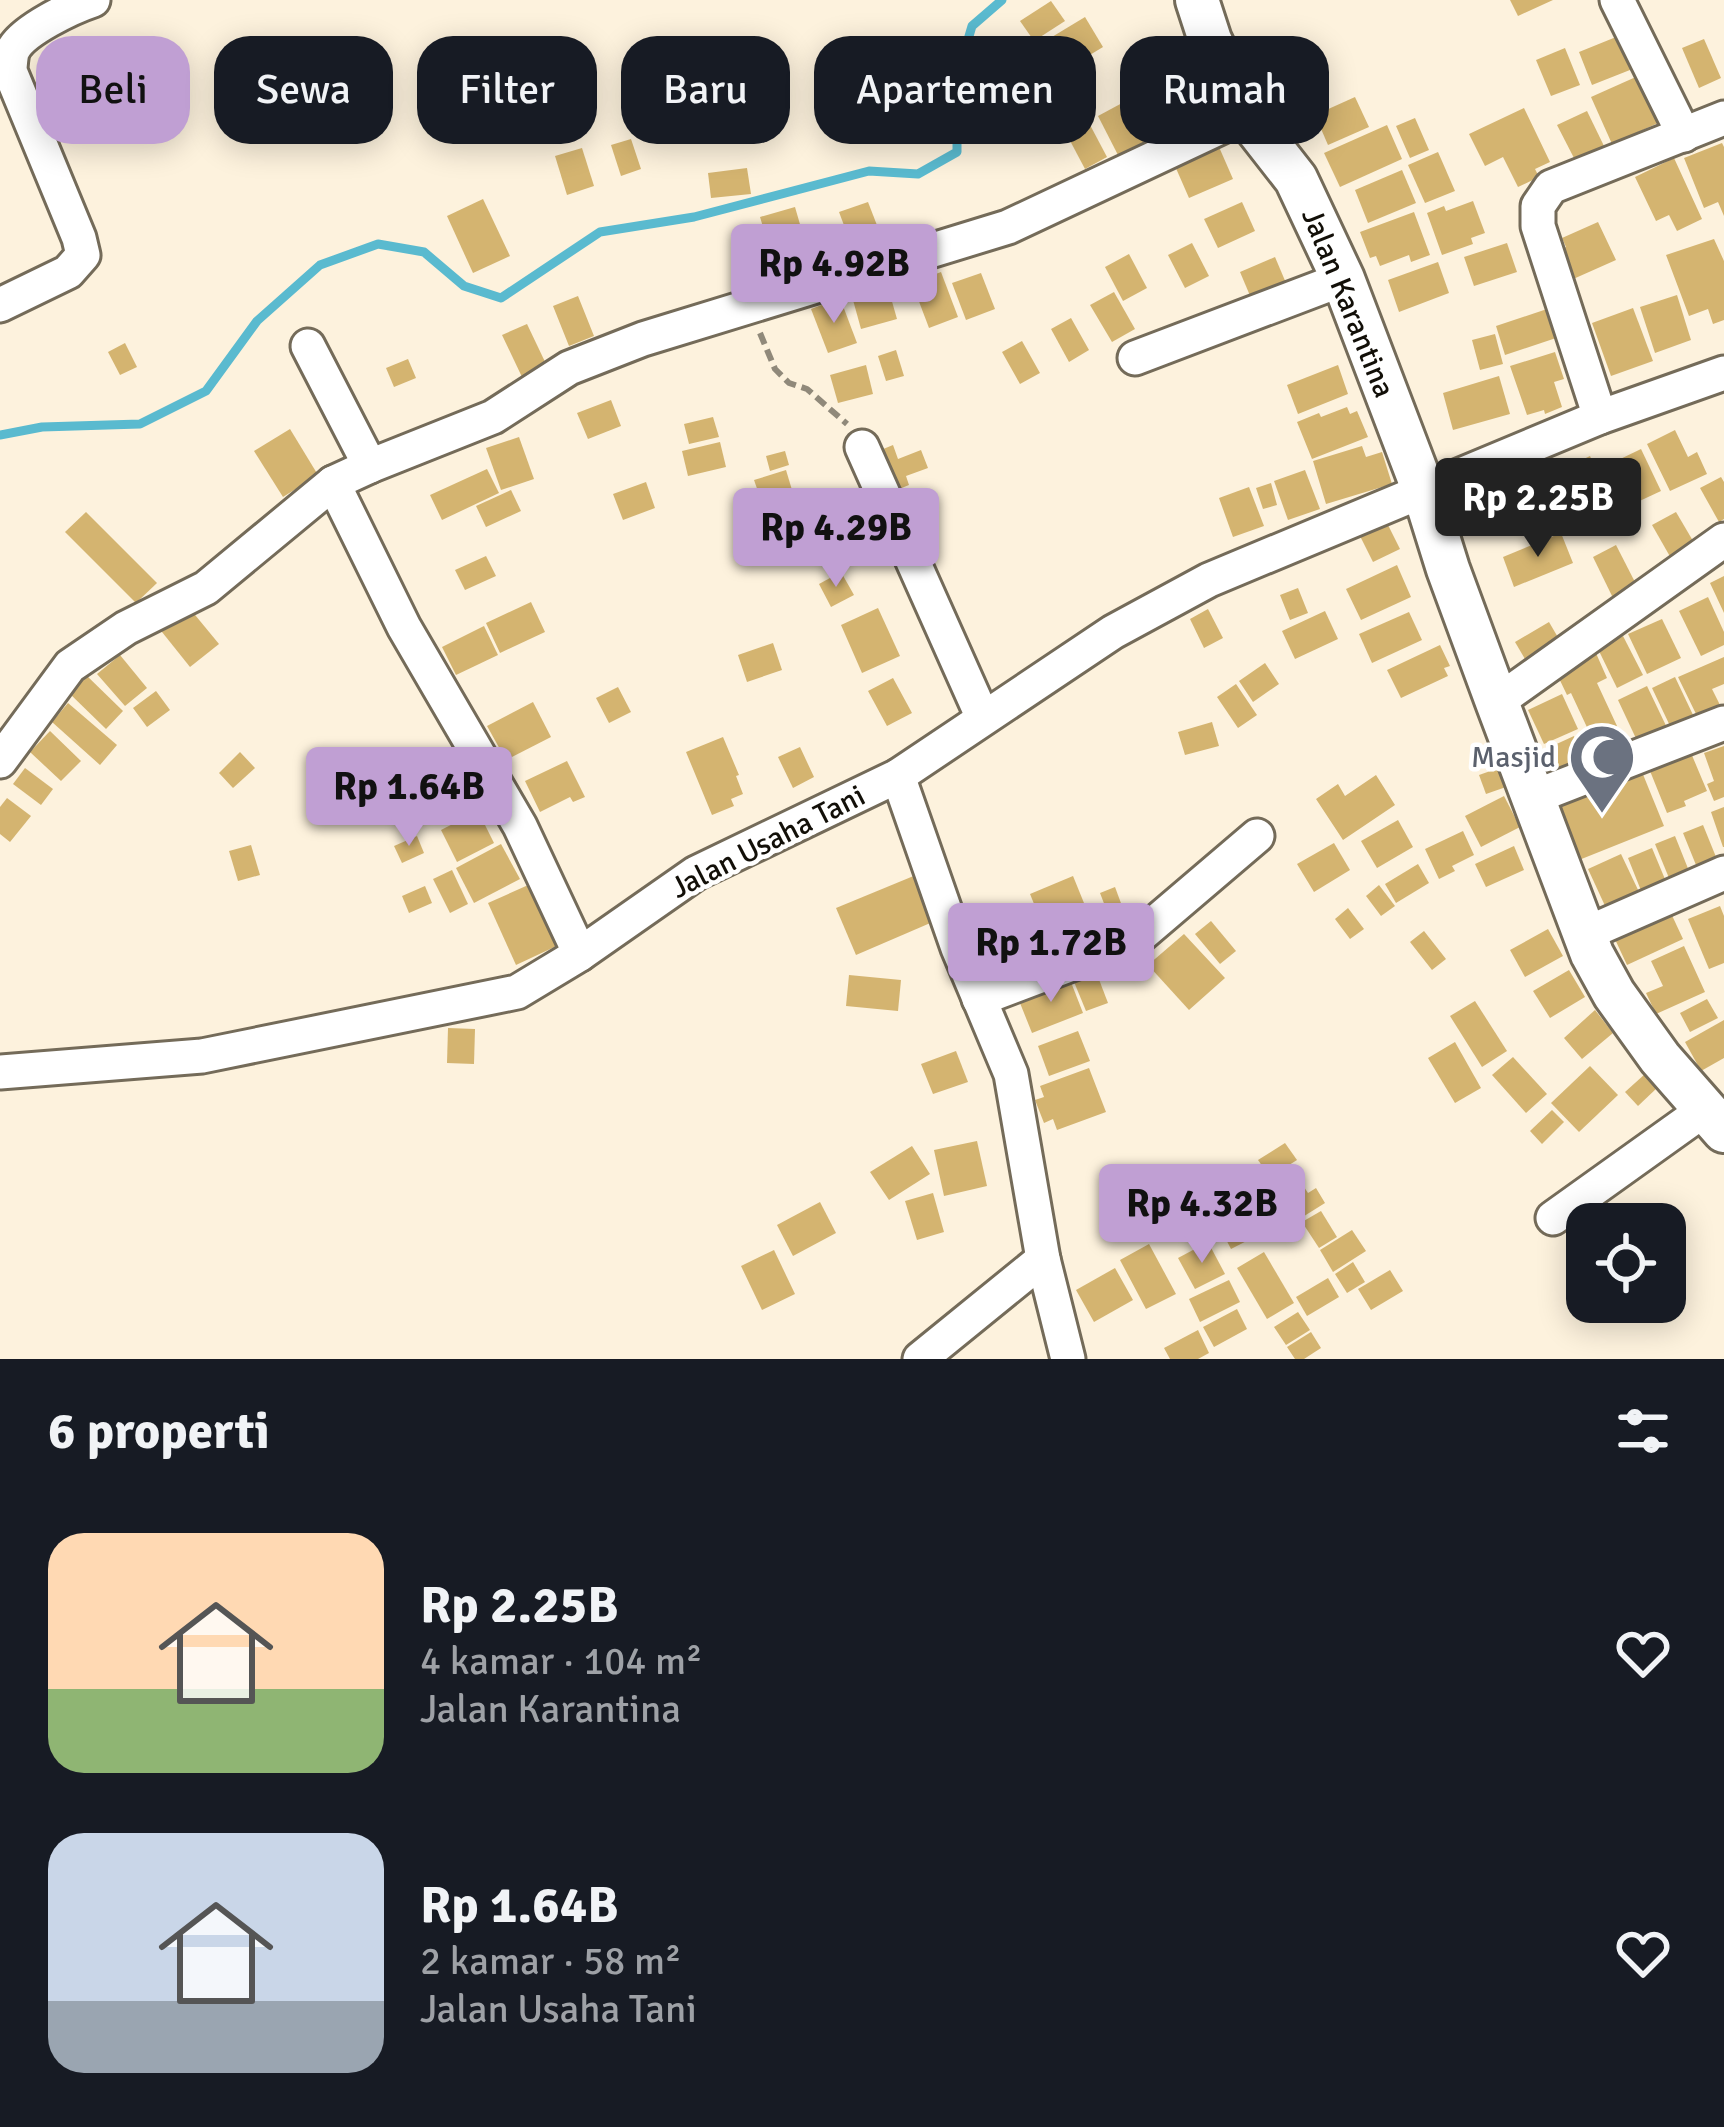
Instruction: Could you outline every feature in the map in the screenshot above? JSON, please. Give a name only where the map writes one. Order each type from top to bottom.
[{"type":"street","points":[[0,305],[68,272],[83,256],[10,71],[12,51],[25,35],[93,0]]},
{"type":"street","name":"Jalan Karantina","points":[[1196,0],[1209,36]]},
{"type":"street","points":[[1617,0],[1684,135]]},
{"type":"street","points":[[1600,417],[1538,226],[1538,206],[1551,188],[1724,118]]},
{"type":"street","points":[[0,761],[70,666],[126,628],[206,588],[333,483],[493,417],[569,368],[643,339],[1008,227],[1184,144]]},
{"type":"street","name":"Jalan Karantina","points":[[1269,144],[1297,179],[1343,279],[1592,955],[1660,1058],[1714,1120]]},
{"type":"street","points":[[1135,358],[1343,279]]},
{"type":"street","points":[[308,346],[370,466]]},
{"type":"street","name":"Jalan Usaha Tani","points":[[0,1072],[202,1056],[517,992],[696,873],[898,776],[1113,632],[1208,580],[1600,417],[1724,373]]},
{"type":"street","points":[[862,447],[983,718]]},
{"type":"street","points":[[333,483],[404,627],[520,826],[580,954]]},
{"type":"street","points":[[1497,702],[1724,540]]},
{"type":"street","points":[[1534,797],[1724,723]]},
{"type":"street","points":[[898,776],[958,948],[1011,1074],[1043,1258],[1069,1359]]},
{"type":"street","points":[[979,999],[1135,940],[1257,836]]},
{"type":"street","points":[[1585,934],[1724,873]]},
{"type":"street","points":[[1552,1218],[1714,1120]]},
{"type":"street","points":[[920,1359],[1043,1258]]},
{"type":"path","points":[[750,308],[775,369],[846,422],[862,447]]},
{"type":"building","points":[[1510,0],[1553,0],[1518,16]]},
{"type":"building","points":[[1051,1],[1065,21],[1042,36],[1030,36],[1020,21]]},
{"type":"building","points":[[1085,17],[1103,47],[1096,51],[1096,36],[1054,36]]},
{"type":"building","points":[[1621,35],[1635,68],[1592,85],[1579,52]]},
{"type":"building","points":[[1704,39],[1721,78],[1699,88],[1682,48]]},
{"type":"building","points":[[1565,48],[1580,85],[1551,96],[1536,60]]},
{"type":"building","points":[[1638,76],[1658,123],[1612,144],[1591,97]]},
{"type":"building","points":[[1355,97],[1369,127],[1328,145],[1329,109]]},
{"type":"building","points":[[1120,104],[1120,144],[1145,144],[1119,157],[1098,116]]},
{"type":"building","points":[[1524,108],[1550,162],[1535,169],[1539,177],[1518,187],[1503,157],[1485,166],[1469,134]]},
{"type":"building","points":[[1587,111],[1604,146],[1575,160],[1557,125]]},
{"type":"building","points":[[1415,118],[1429,150],[1410,158],[1396,126]]},
{"type":"building","points":[[1387,125],[1402,159],[1340,187],[1324,153]]},
{"type":"building","points":[[1096,136],[1107,157],[1085,169],[1072,144],[1096,144]]},
{"type":"building","points":[[1722,143],[1724,216],[1718,202],[1704,208],[1684,158]]},
{"type":"building","points":[[633,144],[641,169],[621,176],[611,145]]},
{"type":"building","points":[[1219,147],[1233,179],[1189,198],[1175,166]]},
{"type":"building","points":[[582,148],[594,186],[567,195],[555,156]]},
{"type":"building","points":[[1438,152],[1455,191],[1425,203],[1408,165]]},
{"type":"building","points":[[1674,158],[1702,219],[1677,231],[1669,215],[1656,221],[1635,177]]},
{"type":"building","points":[[747,168],[751,194],[711,198],[708,173]]},
{"type":"building","points":[[1402,170],[1416,203],[1368,223],[1355,190]]},
{"type":"building","points":[[483,199],[510,256],[473,273],[447,216]]},
{"type":"building","points":[[1473,201],[1485,233],[1471,238],[1473,244],[1442,255],[1427,213]]},
{"type":"building","points":[[868,202],[885,246],[856,257],[839,212]]},
{"type":"building","points":[[1242,202],[1255,231],[1218,248],[1204,219]]},
{"type":"building","points":[[795,207],[810,259],[774,263],[760,217]]},
{"type":"building","points":[[1414,212],[1430,255],[1411,262],[1409,255],[1380,266],[1376,256],[1370,258],[1360,232]]},
{"type":"building","points":[[1598,222],[1616,260],[1571,280],[1558,251],[1566,247],[1562,238]]},
{"type":"building","points":[[1714,239],[1724,261],[1724,320],[1713,324],[1708,309],[1689,316],[1666,255]]},
{"type":"building","points":[[1192,243],[1209,276],[1185,288],[1168,255]]},
{"type":"building","points":[[1507,243],[1517,272],[1474,286],[1464,257]]},
{"type":"building","points":[[1129,254],[1147,288],[1123,301],[1105,267]]},
{"type":"building","points":[[1275,257],[1286,283],[1251,298],[1240,272]]},
{"type":"building","points":[[1438,262],[1449,293],[1399,312],[1388,280]]},
{"type":"building","points":[[941,272],[958,317],[929,328],[912,283]]},
{"type":"building","points":[[981,273],[995,309],[966,320],[952,283]]},
{"type":"building","points":[[889,291],[897,319],[861,329],[853,300]]},
{"type":"building","points":[[1114,292],[1135,329],[1112,342],[1090,305]]},
{"type":"building","points":[[1677,295],[1691,340],[1655,353],[1640,307]]},
{"type":"building","points":[[578,296],[594,336],[569,346],[553,306]]},
{"type":"building","points":[[840,298],[857,343],[828,353],[811,309]]},
{"type":"building","points":[[1553,307],[1562,336],[1505,355],[1496,326]]},
{"type":"building","points":[[1633,308],[1653,361],[1611,376],[1592,323]]},
{"type":"building","points":[[1071,318],[1089,350],[1069,362],[1051,329]]},
{"type":"building","points":[[527,324],[547,366],[522,377],[502,335]]},
{"type":"building","points":[[1495,334],[1503,364],[1480,370],[1472,340]]},
{"type":"building","points":[[1022,341],[1040,373],[1020,384],[1002,352]]},
{"type":"building","points":[[125,343],[137,367],[120,375],[108,352]]},
{"type":"building","points":[[896,350],[904,376],[886,381],[878,356]]},
{"type":"building","points":[[1555,352],[1564,379],[1554,382],[1562,407],[1527,415],[1510,366]]},
{"type":"building","points":[[408,359],[416,378],[394,387],[386,368]]},
{"type":"building","points":[[866,365],[873,394],[838,403],[830,375]]},
{"type":"building","points":[[1338,365],[1348,394],[1298,414],[1287,385]]},
{"type":"building","points":[[1499,376],[1510,414],[1453,430],[1443,393]]},
{"type":"building","points":[[611,400],[621,426],[588,439],[577,413]]},
{"type":"building","points":[[1347,407],[1350,414],[1357,411],[1368,437],[1312,459],[1297,422]]},
{"type":"building","points":[[713,417],[719,437],[689,444],[684,424]]},
{"type":"building","points":[[290,429],[318,475],[283,497],[254,451]]},
{"type":"building","points":[[1675,430],[1688,457],[1697,452],[1707,474],[1670,491],[1647,444]]},
{"type":"building","points":[[519,437],[534,479],[501,490],[486,448]]},
{"type":"building","points":[[720,442],[726,467],[688,476],[682,451]]},
{"type":"building","points":[[893,445],[898,459],[921,450],[928,468],[906,476],[909,485],[887,494],[871,454]]},
{"type":"building","points":[[1362,446],[1366,457],[1382,452],[1392,484],[1326,504],[1313,461]]},
{"type":"building","points":[[1641,449],[1661,491],[1631,505],[1612,463]]},
{"type":"building","points":[[785,451],[789,465],[770,471],[766,456]]},
{"type":"building","points":[[1590,456],[1593,463],[1604,458],[1621,498],[1589,512],[1569,466]]},
{"type":"building","points":[[1540,464],[1557,508],[1497,531],[1490,511],[1470,519],[1459,490],[1480,482],[1484,494],[1520,480],[1517,473]]},
{"type":"building","points":[[487,469],[499,493],[442,520],[430,495]]},
{"type":"building","points":[[786,470],[792,490],[761,500],[754,480]]},
{"type":"building","points":[[1305,470],[1320,509],[1288,520],[1274,481]]},
{"type":"building","points":[[1721,477],[1724,519],[1719,522],[1700,488]]},
{"type":"building","points":[[646,482],[655,508],[623,520],[613,494]]},
{"type":"building","points":[[1271,483],[1277,505],[1263,509],[1256,488]]},
{"type":"building","points":[[1249,487],[1264,526],[1233,537],[1219,498]]},
{"type":"building","points":[[511,490],[521,511],[486,527],[476,506]]},
{"type":"building","points":[[86,512],[157,583],[136,603],[65,532]]},
{"type":"building","points":[[1676,512],[1696,546],[1672,560],[1652,525]]},
{"type":"building","points":[[809,515],[818,536],[784,552],[774,531]]},
{"type":"building","points":[[1387,523],[1400,549],[1373,562],[1360,536]]},
{"type":"building","points":[[1561,533],[1573,563],[1514,587],[1503,557]]},
{"type":"building","points":[[1616,545],[1637,586],[1613,598],[1593,557]]},
{"type":"building","points":[[486,556],[496,576],[465,590],[455,570]]},
{"type":"building","points":[[1397,565],[1411,597],[1361,620],[1346,589]]},
{"type":"building","points":[[841,572],[854,595],[831,607],[819,584]]},
{"type":"building","points":[[1724,576],[1724,613],[1710,583]]},
{"type":"building","points":[[1298,588],[1308,613],[1290,620],[1280,595]]},
{"type":"building","points":[[1708,597],[1724,632],[1724,645],[1701,656],[1679,611]]},
{"type":"building","points":[[531,602],[545,632],[500,653],[486,623]]},
{"type":"building","points":[[186,604],[219,644],[190,667],[158,627]]},
{"type":"building","points":[[878,608],[900,656],[862,673],[841,625]]},
{"type":"building","points":[[1208,609],[1223,638],[1204,648],[1190,619]]},
{"type":"building","points":[[1325,611],[1338,639],[1295,659],[1282,631]]},
{"type":"building","points":[[1409,612],[1422,640],[1372,663],[1359,634]]},
{"type":"building","points":[[1662,619],[1681,658],[1647,674],[1628,634]]},
{"type":"building","points":[[1549,622],[1563,646],[1529,666],[1515,642]]},
{"type":"building","points":[[484,626],[498,655],[456,675],[442,647]]},
{"type":"building","points":[[1623,636],[1643,675],[1617,688],[1598,649]]},
{"type":"building","points":[[773,643],[782,670],[747,682],[738,655]]},
{"type":"building","points":[[1440,645],[1450,666],[1444,668],[1448,676],[1401,698],[1387,670]]},
{"type":"building","points":[[1595,651],[1607,678],[1597,683],[1617,726],[1592,738],[1555,670]]},
{"type":"building","points":[[120,655],[147,688],[125,706],[97,674]]},
{"type":"building","points":[[1724,657],[1724,684],[1712,689],[1720,705],[1697,716],[1678,677]]},
{"type":"building","points":[[1265,663],[1279,684],[1253,702],[1239,681]]},
{"type":"building","points":[[84,673],[123,711],[106,729],[67,691]]},
{"type":"building","points":[[1675,677],[1694,717],[1671,728],[1652,688]]},
{"type":"building","points":[[893,678],[912,713],[887,726],[868,691]]},
{"type":"building","points":[[1236,684],[1257,715],[1238,728],[1217,697]]},
{"type":"building","points":[[1647,686],[1670,734],[1640,747],[1618,700]]},
{"type":"building","points":[[618,687],[631,712],[609,723],[596,698]]},
{"type":"building","points":[[156,691],[170,710],[147,727],[133,708]]},
{"type":"building","points":[[1562,694],[1578,729],[1544,744],[1528,710]]},
{"type":"building","points":[[533,702],[551,737],[506,760],[487,726]]},
{"type":"building","points":[[68,703],[117,745],[100,765],[52,722]]},
{"type":"building","points":[[1212,722],[1219,746],[1185,755],[1178,732]]},
{"type":"building","points":[[50,731],[81,761],[61,781],[30,752]]},
{"type":"building","points":[[1574,736],[1587,766],[1550,783],[1537,753]]},
{"type":"building","points":[[723,737],[743,794],[731,799],[734,806],[712,815],[686,752]]},
{"type":"building","points":[[1724,746],[1724,797],[1714,801],[1707,784],[1714,781],[1704,753]]},
{"type":"building","points":[[800,747],[814,777],[793,788],[778,757]]},
{"type":"building","points":[[240,752],[255,768],[233,788],[219,773]]},
{"type":"building","points":[[1691,753],[1707,791],[1667,813],[1650,771]]},
{"type":"building","points":[[567,761],[585,797],[573,802],[570,797],[540,812],[525,781]]},
{"type":"building","points":[[451,766],[469,801],[432,819],[414,784]]},
{"type":"building","points":[[25,768],[53,789],[41,805],[13,784]]},
{"type":"building","points":[[1499,768],[1506,787],[1486,794],[1479,775]]},
{"type":"building","points":[[1642,772],[1664,826],[1579,860],[1557,806]]},
{"type":"building","points":[[1376,775],[1395,805],[1343,840],[1316,799],[1338,784],[1345,796]]},
{"type":"building","points":[[1504,796],[1520,827],[1481,847],[1465,816]]},
{"type":"building","points":[[7,798],[31,816],[10,842],[0,834],[0,807]]},
{"type":"building","points":[[1724,807],[1724,847],[1723,847],[1711,812]]},
{"type":"building","points":[[478,811],[494,843],[457,862],[441,830]]},
{"type":"building","points":[[1398,820],[1413,847],[1377,868],[1361,841]]},
{"type":"building","points":[[1703,825],[1716,857],[1696,865],[1683,833]]},
{"type":"building","points":[[1463,831],[1474,855],[1439,879],[1425,849]]},
{"type":"building","points":[[417,836],[424,853],[402,863],[394,846]]},
{"type":"building","points":[[1675,836],[1689,871],[1669,878],[1655,844]]},
{"type":"building","points":[[1334,843],[1350,870],[1314,892],[1297,864]]},
{"type":"building","points":[[501,844],[520,879],[474,903],[456,868]]},
{"type":"building","points":[[251,845],[260,875],[238,881],[229,851]]},
{"type":"building","points":[[1514,846],[1524,870],[1486,887],[1475,864]]},
{"type":"building","points":[[1652,848],[1667,884],[1642,893],[1628,858]]},
{"type":"building","points":[[1621,854],[1640,894],[1606,908],[1588,869]]},
{"type":"building","points":[[1418,864],[1429,883],[1396,903],[1385,884]]},
{"type":"building","points":[[452,870],[468,904],[450,913],[433,879]]},
{"type":"building","points":[[916,875],[935,921],[856,955],[836,908]]},
{"type":"building","points":[[1073,876],[1095,930],[1052,948],[1030,894]]},
{"type":"building","points":[[535,882],[563,943],[516,965],[488,903]]},
{"type":"building","points":[[1379,885],[1395,906],[1381,916],[1366,896]]},
{"type":"building","points":[[425,886],[432,903],[409,913],[402,896]]},
{"type":"building","points":[[1115,887],[1125,914],[1110,919],[1100,893]]},
{"type":"building","points":[[1720,906],[1724,963],[1709,969],[1688,919]]},
{"type":"building","points":[[1348,908],[1364,929],[1350,939],[1335,919]]},
{"type":"building","points":[[1669,909],[1683,939],[1627,965],[1613,935]]},
{"type":"building","points":[[1211,921],[1236,951],[1220,964],[1195,934]]},
{"type":"building","points":[[1548,929],[1563,956],[1525,977],[1510,950]]},
{"type":"building","points":[[1424,931],[1446,959],[1432,970],[1410,942]]},
{"type":"building","points":[[1184,934],[1225,978],[1189,1010],[1148,965]]},
{"type":"building","points":[[1684,946],[1705,992],[1656,1014],[1646,993],[1663,986],[1651,961]]},
{"type":"building","points":[[1095,969],[1108,1003],[1086,1011],[1072,977]]},
{"type":"building","points":[[1569,970],[1585,997],[1550,1018],[1533,991]]},
{"type":"building","points":[[849,975],[901,980],[898,1011],[846,1006]]},
{"type":"building","points":[[1069,977],[1083,1013],[1032,1033],[1018,998]]},
{"type":"building","points":[[1707,999],[1718,1018],[1690,1032],[1680,1013]]},
{"type":"building","points":[[1475,1001],[1507,1051],[1482,1067],[1450,1016]]},
{"type":"building","points":[[1595,1010],[1613,1033],[1582,1059],[1564,1038]]},
{"type":"building","points":[[1724,1020],[1724,1058],[1701,1071],[1685,1042]]},
{"type":"building","points":[[448,1028],[475,1029],[474,1064],[447,1063]]},
{"type":"building","points":[[1078,1031],[1090,1061],[1049,1076],[1038,1046]]},
{"type":"building","points":[[1455,1042],[1481,1088],[1455,1103],[1428,1058]]},
{"type":"building","points":[[956,1051],[968,1082],[933,1094],[921,1064]]},
{"type":"building","points":[[1513,1057],[1547,1094],[1526,1113],[1492,1075]]},
{"type":"building","points":[[1590,1066],[1618,1095],[1579,1132],[1551,1103]]},
{"type":"building","points":[[1089,1068],[1106,1112],[1057,1130],[1053,1119],[1044,1123],[1035,1100],[1044,1097],[1040,1086]]},
{"type":"building","points":[[1645,1074],[1658,1087],[1638,1106],[1625,1092]]},
{"type":"building","points":[[1552,1110],[1564,1122],[1542,1144],[1530,1131]]},
{"type":"building","points":[[977,1141],[987,1186],[944,1196],[934,1150]]},
{"type":"building","points":[[1285,1143],[1297,1160],[1270,1177],[1258,1160]]},
{"type":"building","points":[[912,1146],[930,1174],[889,1200],[870,1172]]},
{"type":"building","points":[[1290,1166],[1308,1193],[1316,1188],[1325,1203],[1301,1218],[1272,1178]]},
{"type":"building","points":[[933,1193],[944,1232],[917,1240],[905,1201]]},
{"type":"building","points":[[820,1202],[836,1233],[793,1256],[777,1225]]},
{"type":"building","points":[[1256,1205],[1268,1230],[1231,1249],[1218,1224]]},
{"type":"building","points":[[1321,1211],[1337,1237],[1319,1248],[1302,1222]]},
{"type":"building","points":[[1352,1230],[1366,1251],[1333,1272],[1320,1250]]},
{"type":"building","points":[[1208,1242],[1225,1274],[1195,1289],[1178,1258]]},
{"type":"building","points":[[1149,1244],[1176,1294],[1146,1309],[1120,1260]]},
{"type":"building","points":[[774,1250],[795,1294],[762,1310],[741,1266]]},
{"type":"building","points":[[1264,1252],[1294,1303],[1267,1319],[1237,1268]]},
{"type":"building","points":[[1353,1262],[1365,1282],[1347,1293],[1335,1274]]},
{"type":"building","points":[[1115,1268],[1133,1300],[1094,1322],[1076,1290]]},
{"type":"building","points":[[1390,1270],[1403,1291],[1371,1310],[1358,1289]]},
{"type":"building","points":[[1328,1278],[1339,1297],[1307,1316],[1296,1297]]},
{"type":"building","points":[[1229,1280],[1240,1302],[1200,1322],[1189,1299]]},
{"type":"building","points":[[1237,1309],[1247,1329],[1214,1347],[1203,1327]]},
{"type":"building","points":[[1298,1312],[1310,1330],[1286,1345],[1274,1327]]},
{"type":"building","points":[[1198,1330],[1209,1353],[1198,1359],[1170,1359],[1164,1348]]},
{"type":"building","points":[[1311,1332],[1321,1348],[1295,1359],[1287,1347]]},
{"type":"waterway","points":[[0,435],[42,427],[140,424],[206,391],[257,321],[320,265],[378,244],[424,252],[464,286],[501,298],[600,232],[694,217],[869,171],[918,174],[957,152],[957,77],[972,26],[1002,0]]},
{"type":"place","name":"Masjid","points":[[1602,816]]}]
